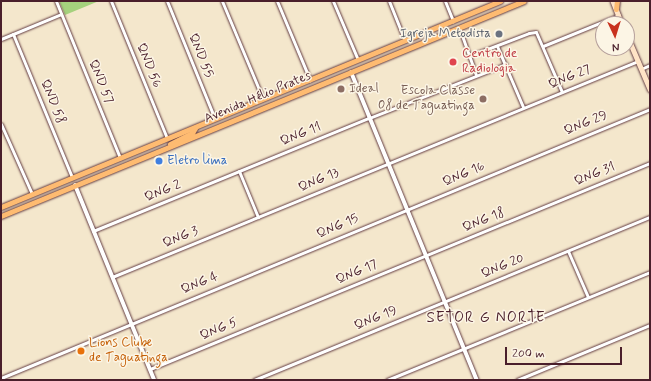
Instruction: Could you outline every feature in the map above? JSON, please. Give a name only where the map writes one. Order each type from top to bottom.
[{"type":"main road","name":"Avenida Hélio Prates","points":[[1,207],[500,1]]},
{"type":"main road","name":"Avenida Hélio Prates","points":[[1,216],[524,1]]},
{"type":"main road","points":[[613,1],[618,16]]},
{"type":"main road","points":[[616,9],[617,1]]},
{"type":"main road","points":[[459,27],[464,22],[479,16],[480,13],[477,11]]},
{"type":"main road","points":[[635,53],[650,89]]},
{"type":"main road","points":[[334,78],[335,75],[356,65],[358,60]]},
{"type":"main road","points":[[167,148],[175,141],[192,133],[195,128]]},
{"type":"street","name":"QND 57","points":[[56,1],[120,158]]},
{"type":"street","name":"QND 56","points":[[111,1],[167,138]]},
{"type":"street","name":"QND 55","points":[[167,1],[215,119]]},
{"type":"street","points":[[222,1],[263,99]]},
{"type":"street","points":[[277,1],[310,80]]},
{"type":"street","points":[[333,1],[358,60]]},
{"type":"street","points":[[389,1],[405,41]]},
{"type":"street","points":[[444,1],[453,21]]},
{"type":"street","points":[[1,39],[61,14]]},
{"type":"street","points":[[543,46],[595,25]]},
{"type":"street","points":[[459,27],[476,75]]},
{"type":"street","points":[[469,56],[535,32],[543,46],[562,92]]},
{"type":"street","name":"QND 58","points":[[13,34],[72,177]]},
{"type":"street","points":[[497,46],[506,64],[523,107]]},
{"type":"street","name":"QNG 27","points":[[509,113],[638,60]]},
{"type":"street","name":"QNG 11","points":[[239,171],[506,64]]},
{"type":"street","points":[[641,69],[650,65]]},
{"type":"street","points":[[351,72],[477,380]]},
{"type":"street","name":"QNG 29","points":[[529,158],[650,109]]},
{"type":"street","name":"QNG 13","points":[[258,218],[509,113]]},
{"type":"street","points":[[1,124],[32,194]]},
{"type":"street","name":"QNG 16","points":[[407,209],[529,158]]},
{"type":"street","name":"QNG 31","points":[[549,205],[650,163]]},
{"type":"street","points":[[239,171],[258,218]]},
{"type":"street","name":"QNG 2","points":[[93,231],[239,171]]},
{"type":"street","points":[[75,185],[154,380]]},
{"type":"street","name":"QNG 18","points":[[426,255],[549,205]]},
{"type":"street","name":"QNG 15","points":[[276,264],[407,209]]},
{"type":"street","name":"QNG 20","points":[[445,302],[650,217]]},
{"type":"street","name":"QNG 3","points":[[112,277],[258,218]]},
{"type":"street","points":[[568,251],[588,297]]},
{"type":"street","name":"QNG 17","points":[[295,310],[426,255]]},
{"type":"street","name":"QNG 4","points":[[1,378],[276,264]]},
{"type":"street","points":[[387,380],[650,272]]},
{"type":"street","name":"QNG 19","points":[[254,380],[445,302]]},
{"type":"street","name":"QNG 5","points":[[150,369],[295,310]]},
{"type":"street","points":[[518,380],[650,325]]},
{"type":"green space","points":[[59,1],[99,1],[65,15]]},
{"type":"place","name":"Igreja Metodista","points":[[499,34]]},
{"type":"place","name":"Centro de Radiologia","points":[[453,62]]},
{"type":"place","name":"Ideal","points":[[341,89]]},
{"type":"place","name":"Escola Classe 08 de Taguatinga","points":[[483,99]]},
{"type":"place","name":"Eletro lima","points":[[159,161]]},
{"type":"place","name":"Lions Clube de Taguatinga","points":[[81,351]]},
{"type":"district","name":"SETOR G NORTE","points":[[486,319]]}]
